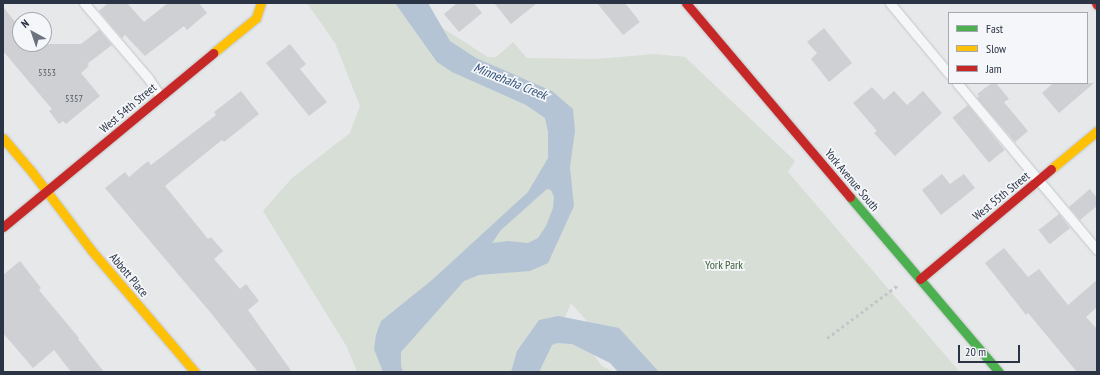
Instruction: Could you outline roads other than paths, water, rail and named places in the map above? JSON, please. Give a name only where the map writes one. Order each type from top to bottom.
[{"type":"street","name":"West 54th Street","points":[[3,227],[256,18],[261,3]]},
{"type":"street","name":"York Avenue South","points":[[686,3],[999,372]]},
{"type":"street","name":"West 55th Street","points":[[920,279],[1039,182],[1097,131]]},
{"type":"street","name":"Abbott Place","points":[[3,138],[92,251],[195,372]]},
{"type":"lane","points":[[84,3],[148,78],[160,97]]},
{"type":"lane","points":[[890,3],[948,73]]},
{"type":"lane","points":[[958,84],[1097,250]]},
{"type":"water","name":"Minnehaha Creek","points":[[395,3],[428,3],[450,41],[476,58],[552,91],[573,109],[575,131],[570,167],[574,206],[548,263],[530,271],[479,275],[464,281],[401,352],[401,366],[403,372],[383,372],[374,349],[376,335],[381,321],[432,280],[528,192],[548,158],[548,132],[545,118],[526,105],[452,72],[437,62]],"holes":[[[547,189],[551,190],[554,197],[553,208],[546,226],[538,238],[528,243],[508,241],[492,243],[501,230]]]},
{"type":"water","points":[[558,316],[619,328],[659,372],[618,372],[610,363],[572,344],[557,343],[552,345],[539,372],[511,372],[517,351],[539,320]]},
{"type":"park label","name":"York Park","points":[[724,265]]}]
